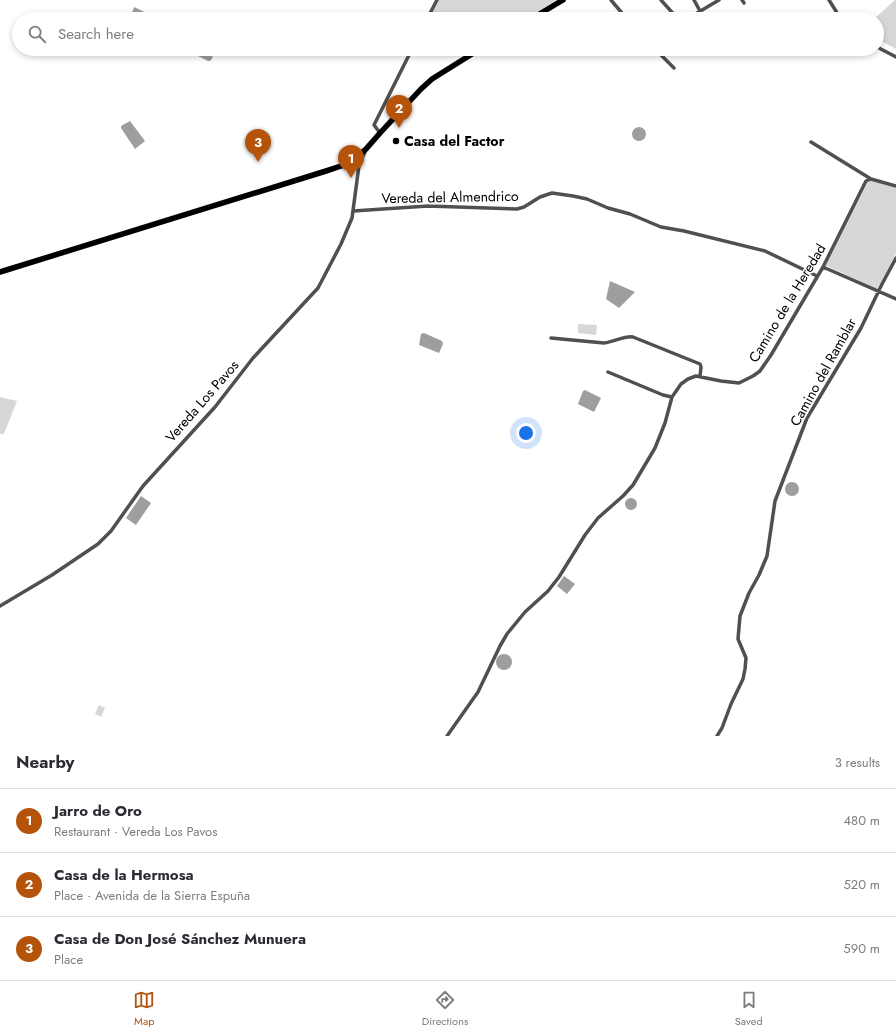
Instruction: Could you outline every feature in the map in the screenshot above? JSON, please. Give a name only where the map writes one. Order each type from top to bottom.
[{"type":"main road","points":[[542,12],[562,0]]},
{"type":"main road","points":[[0,272],[346,164],[366,149],[432,79],[469,56]]},
{"type":"street","points":[[431,12],[437,0]]},
{"type":"street","points":[[611,0],[621,12]]},
{"type":"street","points":[[662,0],[672,12]]},
{"type":"street","points":[[694,0],[700,11],[719,0]]},
{"type":"street","points":[[830,0],[837,12]]},
{"type":"street","points":[[884,51],[896,57]]},
{"type":"street","points":[[380,133],[374,125],[408,56]]},
{"type":"street","points":[[662,56],[674,68]]},
{"type":"street","points":[[811,142],[871,178],[896,186]]},
{"type":"street","points":[[359,165],[366,149]]},
{"type":"street","points":[[356,158],[359,165]]},
{"type":"street","name":"Vereda Los Pavos","points":[[0,606],[68,565],[98,544],[111,531],[143,486],[215,407],[253,358],[318,288],[341,244],[353,211],[359,165]]},
{"type":"street","name":"Camino de la Heredad","points":[[700,376],[731,383],[739,382],[754,376],[760,371],[823,267],[866,181],[871,178]]},
{"type":"street","name":"Vereda del Almendrico","points":[[353,211],[428,206],[517,208],[524,207],[548,194],[555,193],[587,199],[661,227],[684,231],[765,251],[817,276]]},
{"type":"street","name":"Camino del Ramblar","points":[[717,736],[722,728],[730,704],[743,679],[746,658],[738,639],[740,616],[766,556],[775,501],[807,418],[861,328],[878,291],[896,258]]},
{"type":"street","points":[[823,267],[896,299]]},
{"type":"street","points":[[447,736],[478,692],[507,634],[525,612],[548,591],[598,518],[633,485],[661,434],[672,397],[684,381],[690,377],[700,376],[700,364],[630,336],[604,343],[551,338]]},
{"type":"street","points":[[608,372],[672,397]]},
{"type":"shaded area","points":[[438,0],[557,0],[536,12],[433,12]]},
{"type":"shaded area","points":[[896,0],[896,49],[884,43],[884,12],[882,12]]},
{"type":"shaded area","points":[[134,7],[145,12],[132,12]]},
{"type":"shaded area","points":[[198,56],[213,56],[212,59],[208,61]]},
{"type":"shaded area","points":[[130,121],[145,141],[135,149],[121,128],[121,126]]},
{"type":"shaded area","points":[[636,127],[642,127],[646,131],[646,137],[642,141],[636,141],[632,137],[632,131]]},
{"type":"shaded area","points":[[872,180],[896,188],[896,254],[877,289],[825,265],[868,182]]},
{"type":"shaded area","points":[[610,281],[635,292],[619,308],[606,299]]},
{"type":"shaded area","points":[[578,324],[597,325],[596,335],[578,333]]},
{"type":"shaded area","points":[[424,333],[442,341],[443,344],[439,353],[419,345],[421,334]]},
{"type":"shaded area","points":[[585,390],[601,398],[594,412],[578,404],[583,391]]},
{"type":"shaded area","points":[[0,397],[17,401],[4,434],[0,434]]},
{"type":"shaded area","points":[[792,482],[797,484],[799,489],[797,494],[792,496],[787,494],[785,489],[787,484]]},
{"type":"shaded area","points":[[141,496],[151,503],[136,525],[126,518]]},
{"type":"shaded area","points":[[633,498],[636,499],[636,509],[629,510],[626,509],[625,502],[626,499]]},
{"type":"shaded area","points":[[564,576],[575,584],[567,594],[557,586]]},
{"type":"shaded area","points":[[504,654],[510,656],[512,662],[510,668],[504,670],[498,668],[496,662],[498,656]]},
{"type":"shaded area","points":[[99,705],[105,708],[101,717],[95,714]]},
{"type":"place","name":"Casa de la Hermosa","points":[[399,128]]},
{"type":"place","name":"Casa del Factor","points":[[396,141]]},
{"type":"place","name":"Casa de Don José Sánchez Munuera","points":[[258,162]]},
{"type":"place","name":"Jarro de Oro","points":[[351,178]]}]
